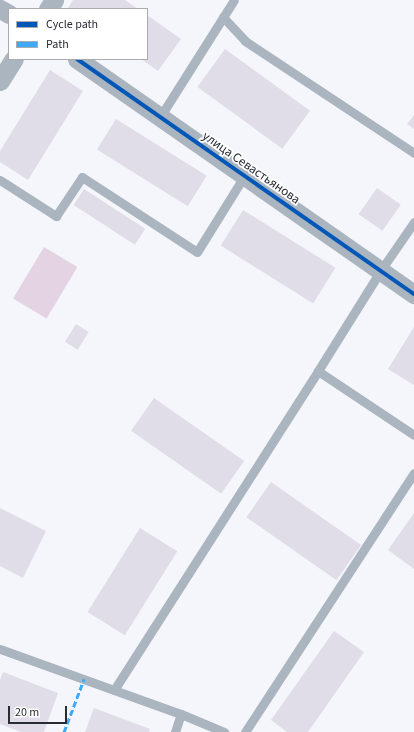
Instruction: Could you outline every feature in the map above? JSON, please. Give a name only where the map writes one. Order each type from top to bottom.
[{"type":"street","points":[[0,81],[13,60]]},
{"type":"street","name":"улица Севастьянова","points":[[78,60],[414,294]]},
{"type":"lane","points":[[160,117],[234,0]]},
{"type":"lane","points":[[223,17],[245,41],[414,153]]},
{"type":"lane","points":[[0,180],[56,216],[82,177],[196,252],[245,176]]},
{"type":"lane","points":[[114,690],[381,270],[414,222]]},
{"type":"lane","points":[[318,371],[414,435]]},
{"type":"lane","points":[[245,732],[414,473]]},
{"type":"lane","points":[[0,649],[181,714],[224,732]]},
{"type":"lane","points":[[175,732],[181,714]]},
{"type":"shaded area","points":[[44,247],[77,267],[47,319],[13,298]]},
{"type":"building","points":[[73,0],[125,0],[137,8],[68,8]]},
{"type":"building","points":[[148,16],[181,39],[158,71],[142,60],[148,60]]},
{"type":"building","points":[[225,49],[310,111],[282,149],[197,87]]},
{"type":"building","points":[[50,70],[83,91],[28,180],[0,162],[0,151]]},
{"type":"building","points":[[414,115],[414,129],[407,124]]},
{"type":"building","points":[[116,119],[207,176],[188,206],[97,150]]},
{"type":"building","points":[[377,188],[401,205],[382,231],[359,214]]},
{"type":"building","points":[[84,189],[145,229],[135,245],[74,205]]},
{"type":"building","points":[[243,210],[335,268],[313,303],[221,246]]},
{"type":"building","points":[[76,324],[89,332],[78,350],[65,342]]},
{"type":"building","points":[[414,327],[414,385],[388,369]]},
{"type":"building","points":[[154,398],[244,461],[221,494],[131,431]]},
{"type":"building","points":[[271,482],[361,545],[336,580],[246,517]]},
{"type":"building","points":[[0,508],[46,531],[23,578],[0,566]]},
{"type":"building","points":[[414,513],[414,569],[388,550]]},
{"type":"building","points":[[140,528],[177,551],[125,635],[88,612]]},
{"type":"building","points":[[334,631],[364,652],[308,732],[287,732],[271,720]]},
{"type":"building","points":[[3,672],[58,693],[44,732],[21,732],[0,724],[0,680]]},
{"type":"building","points":[[94,708],[150,729],[149,732],[85,732]]},
{"type":"marked path","points":[[64,732],[84,679]]},
{"type":"cycle path","points":[[78,60],[414,294]]}]
